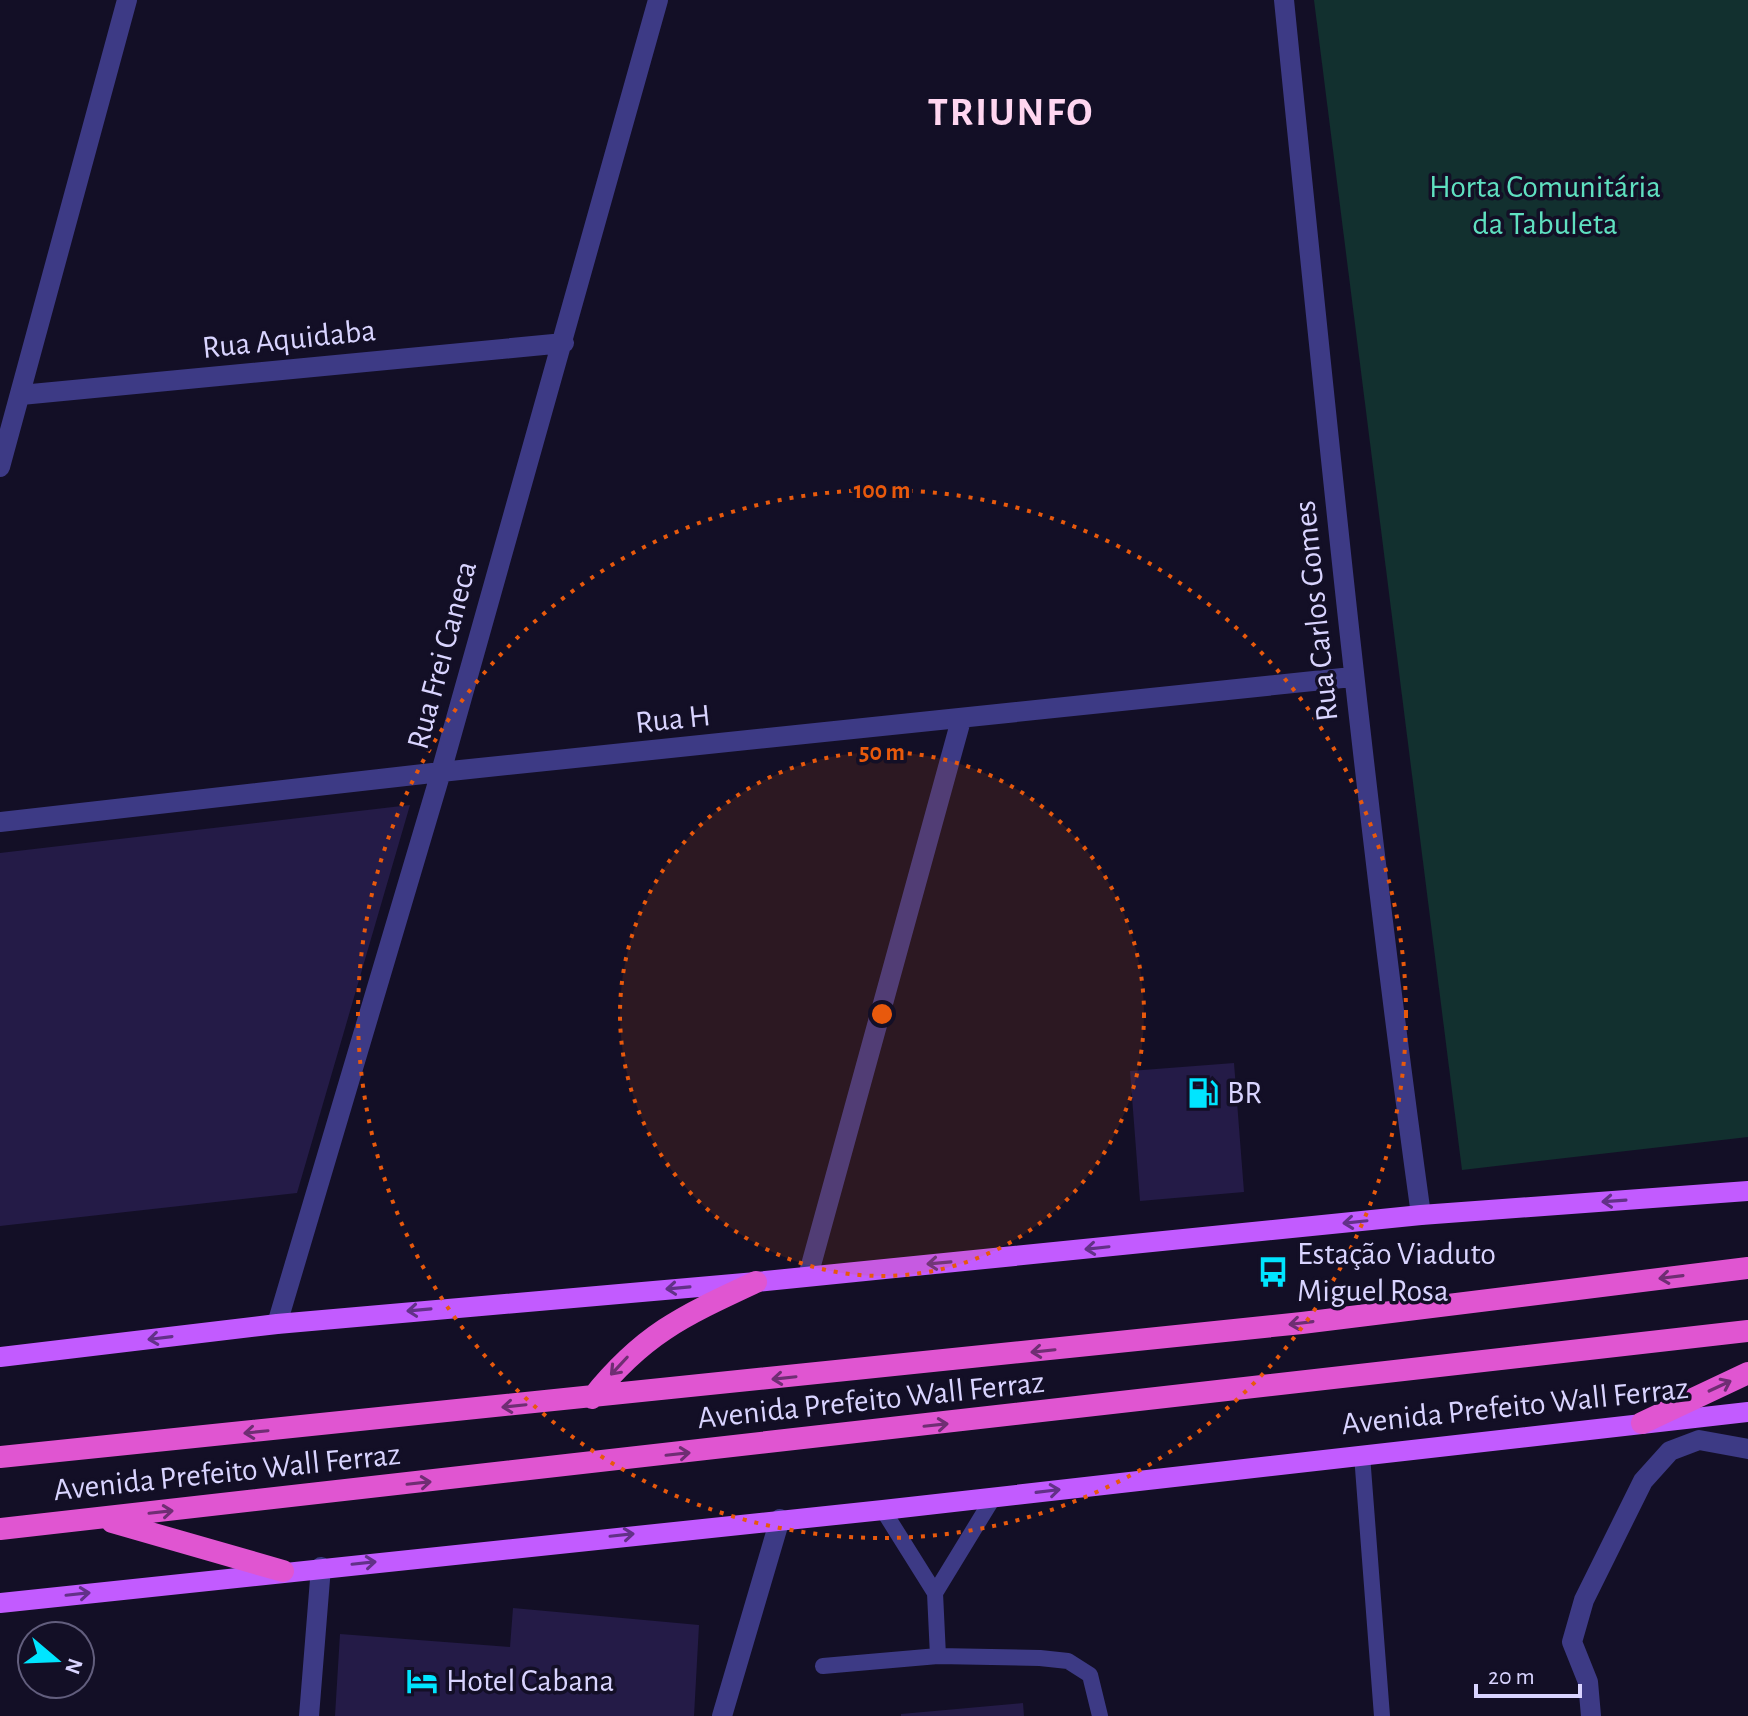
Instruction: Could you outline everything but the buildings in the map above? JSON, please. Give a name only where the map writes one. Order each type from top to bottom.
[{"type":"highway","name":"Avenida Prefeito Wall Ferraz","points":[[0,1457],[1302,1323],[1748,1268]]},
{"type":"highway","points":[[592,1398],[643,1342],[693,1311],[756,1282]]},
{"type":"highway","name":"Avenida Prefeito Wall Ferraz","points":[[0,1529],[1748,1331]]},
{"type":"highway","points":[[1642,1423],[1748,1373]]},
{"type":"highway","points":[[99,1518],[283,1571]]},
{"type":"main road","points":[[0,1357],[277,1324],[756,1282],[1421,1215],[1748,1191]]},
{"type":"main road","name":"Avenida Prefeito Wall Ferraz","points":[[0,1603],[993,1498],[1748,1412]]},
{"type":"street","points":[[0,467],[127,0]]},
{"type":"street","name":"Rua Frei Caneca","points":[[277,1324],[441,772],[495,570],[564,343],[658,0]]},
{"type":"street","name":"Rua Carlos Gomes","points":[[1284,0],[1352,677],[1380,924],[1421,1215]]},
{"type":"street","name":"Rua Aquidaba","points":[[21,395],[564,343]]},
{"type":"street","name":"Rua H","points":[[0,822],[441,772],[1352,677]]},
{"type":"street","points":[[808,1276],[961,720]]},
{"type":"street","points":[[1699,1440],[1700,1417]]},
{"type":"street","points":[[1591,1716],[1588,1682],[1572,1642],[1584,1600],[1643,1481],[1670,1451],[1699,1440],[1748,1449]]},
{"type":"street","points":[[722,1716],[780,1519]]},
{"type":"street","points":[[309,1716],[321,1567]]},
{"type":"lane","points":[[1362,1455],[1382,1716]]},
{"type":"lane","points":[[935,1593],[993,1498]]},
{"type":"lane","points":[[883,1510],[935,1593],[938,1656]]},
{"type":"lane","points":[[823,1666],[938,1656],[1068,1661],[1090,1675],[1100,1716]]},
{"type":"green space","name":"Horta Comunitária da Tabuleta","points":[[1314,0],[1748,0],[1748,1137],[1462,1170]]},
{"type":"place","name":"BR","points":[[1203,1093]]},
{"type":"place","name":"Estação Viaduto Miguel Rosa","points":[[1273,1272]]},
{"type":"place","name":"Hotel Cabana","points":[[422,1681]]},
{"type":"district","name":"TRIUNFO","points":[[1011,113]]}]
